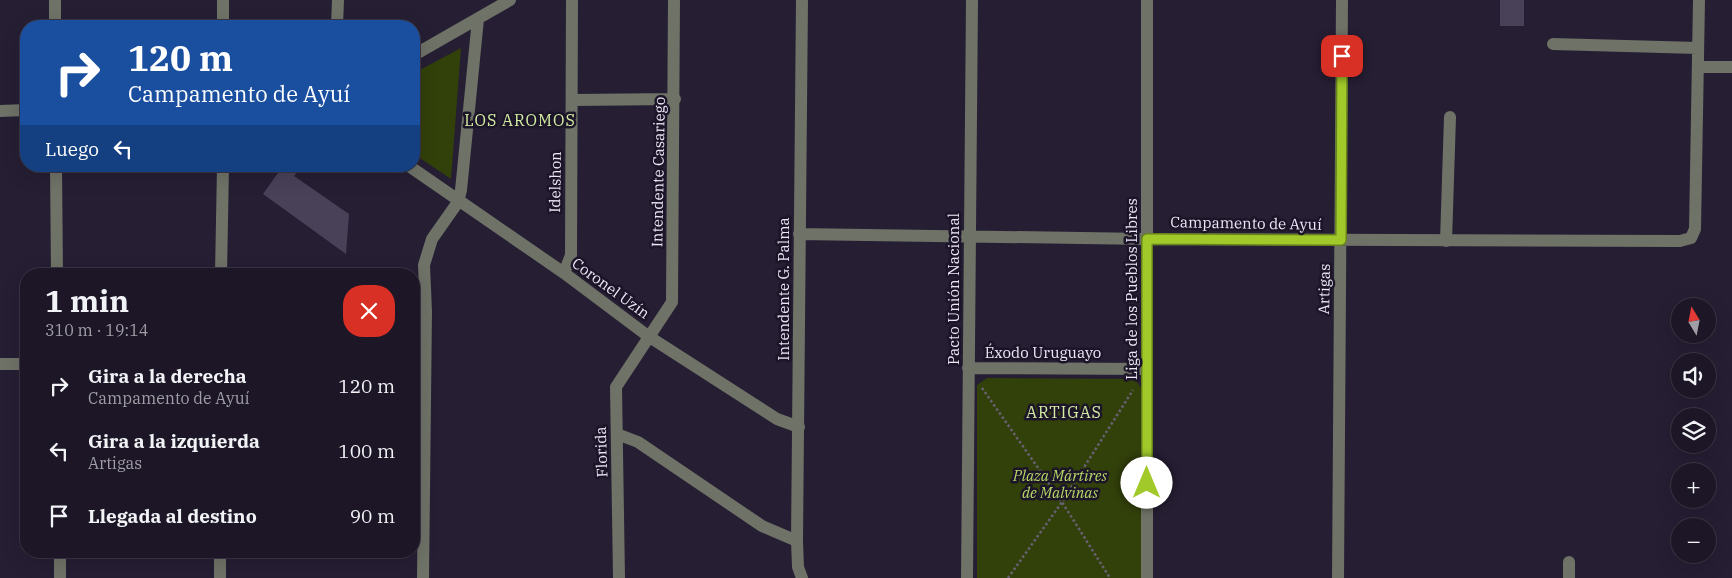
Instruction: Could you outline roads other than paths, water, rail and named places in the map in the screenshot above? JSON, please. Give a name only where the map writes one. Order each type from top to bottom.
[{"type":"street","points":[[56,0],[56,20]]},
{"type":"street","points":[[223,0],[223,20]]},
{"type":"street","points":[[337,20],[338,0]]},
{"type":"street","points":[[420,52],[510,0]]},
{"type":"street","name":"Idelshon","points":[[564,273],[571,255],[572,0]]},
{"type":"street","name":"Intendente Casariego","points":[[648,336],[672,302],[675,99],[674,0]]},
{"type":"street","name":"Intendente G. Palma","points":[[802,0],[797,541],[798,567],[802,578]]},
{"type":"street","name":"Pacto Unión Nacional","points":[[967,578],[972,0]]},
{"type":"street","name":"Liga de los Pueblos Libres","points":[[1147,0],[1147,578]]},
{"type":"street","name":"Artigas","points":[[1338,578],[1342,0]]},
{"type":"street","points":[[1699,0],[1698,67],[1732,67]]},
{"type":"street","points":[[423,578],[426,312],[424,265],[432,238],[458,202],[478,19]]},
{"type":"street","points":[[1553,44],[1698,48]]},
{"type":"street","name":"Campamento de Ayuí","points":[[800,234],[969,234],[1147,239],[1680,241],[1691,238],[1695,229],[1698,67]]},
{"type":"street","points":[[572,100],[675,99]]},
{"type":"street","points":[[0,111],[20,110]]},
{"type":"street","points":[[1446,241],[1450,117]]},
{"type":"street","points":[[56,172],[57,268]]},
{"type":"street","points":[[221,268],[222,172]]},
{"type":"street","name":"Coronel Uzín","points":[[417,172],[458,202],[564,273],[648,336],[777,419],[799,427]]},
{"type":"street","name":"Florida","points":[[619,578],[616,387],[648,336]]},
{"type":"street","points":[[0,364],[20,364]]},
{"type":"street","name":"Éxodo Uruguayo","points":[[968,368],[1147,369]]},
{"type":"street","points":[[617,434],[638,442],[762,526],[797,541]]},
{"type":"street","points":[[60,558],[60,578]]},
{"type":"street","points":[[220,558],[220,578]]},
{"type":"street","points":[[1569,562],[1569,578]]},
{"type":"district","name":"LOS AROMOS","points":[[520,120]]},
{"type":"district","name":"ARTIGAS","points":[[1064,412]]},
{"type":"park label","name":"Plaza Mártires de Malvinas","points":[[1060,484]]}]
